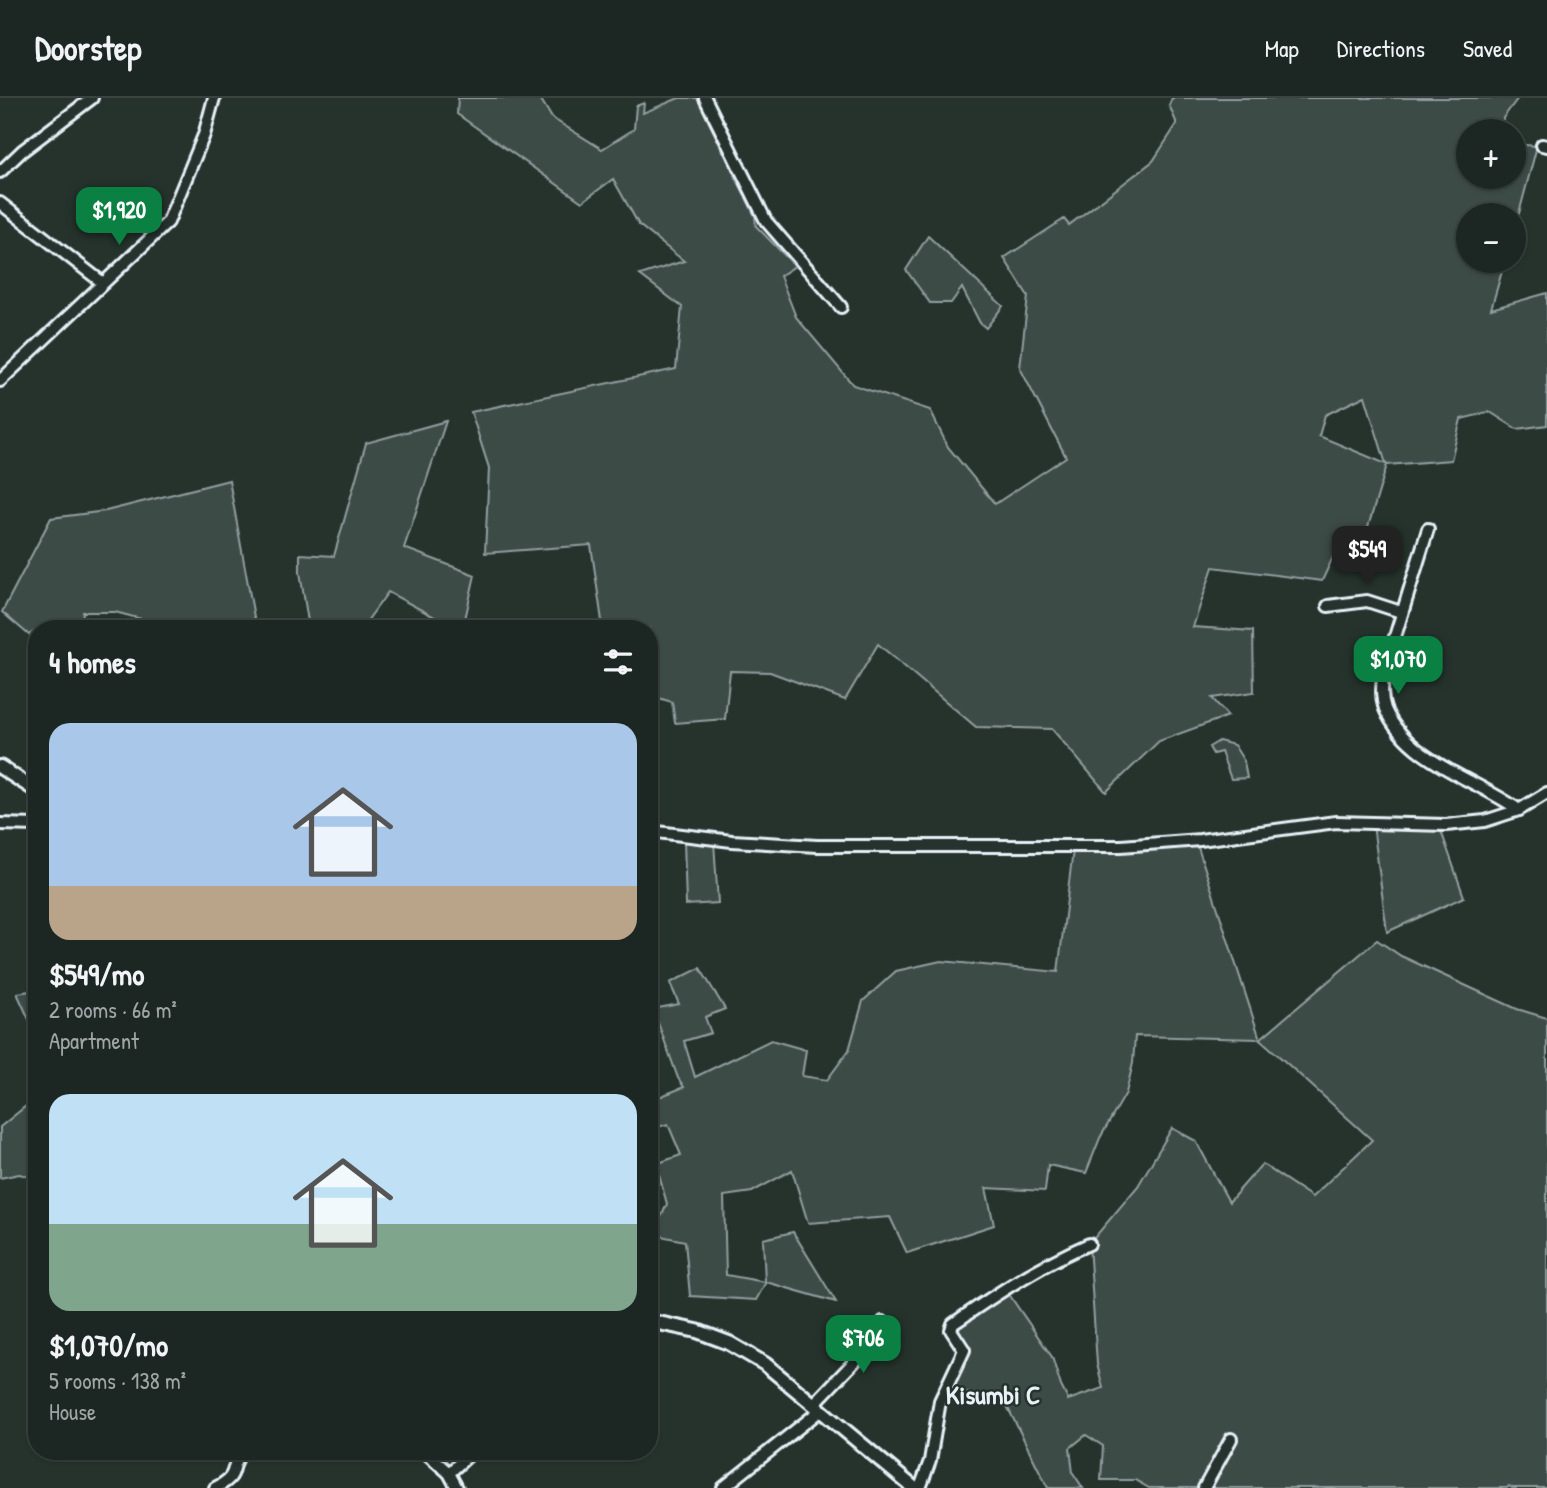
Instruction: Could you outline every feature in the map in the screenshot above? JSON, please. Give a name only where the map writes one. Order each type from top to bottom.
[{"type":"main road","points":[[0,766],[28,785]]},
{"type":"main road","points":[[658,1323],[697,1331],[729,1343],[765,1364],[914,1488]]},
{"type":"street","points":[[0,173],[22,151],[92,98]]},
{"type":"street","points":[[0,381],[163,228],[174,213],[204,135],[214,98]]},
{"type":"street","points":[[705,98],[766,221],[841,307]]},
{"type":"street","points":[[0,203],[103,282]]},
{"type":"street","points":[[1428,529],[1383,676],[1382,695],[1389,715],[1404,736],[1434,761],[1519,810]]},
{"type":"street","points":[[1328,606],[1367,601],[1401,612]]},
{"type":"street","points":[[658,832],[732,841],[817,846],[1121,846],[1200,841],[1336,822],[1447,825],[1485,821],[1519,810],[1547,793]]},
{"type":"street","points":[[0,824],[28,825]]},
{"type":"street","points":[[920,1488],[930,1461],[940,1401],[963,1354],[963,1347],[951,1330],[953,1324],[1044,1265],[1089,1244]]},
{"type":"street","points":[[723,1488],[818,1407],[883,1322]]},
{"type":"street","points":[[1204,1488],[1231,1438]]},
{"type":"street","points":[[215,1488],[234,1474],[236,1460]]},
{"type":"street","points":[[434,1460],[449,1473],[457,1488]]},
{"type":"street","points":[[449,1473],[463,1460]]},
{"type":"shaded area","points":[[458,98],[540,98],[552,118],[602,149],[634,129],[636,106],[644,103],[643,113],[679,98],[697,98],[755,216],[756,226],[795,266],[780,276],[796,317],[853,385],[930,410],[948,447],[995,504],[1066,457],[1020,368],[1028,296],[1004,258],[1064,219],[1069,225],[1153,161],[1177,124],[1169,105],[1172,98],[1518,98],[1503,119],[1456,119],[1456,189],[1526,189],[1522,203],[1456,203],[1456,273],[1502,273],[1491,309],[1547,293],[1547,425],[1517,429],[1490,412],[1461,419],[1451,460],[1387,465],[1364,540],[1343,535],[1322,581],[1213,567],[1193,627],[1253,631],[1254,692],[1212,698],[1228,716],[1159,741],[1106,792],[1052,729],[976,727],[878,644],[845,700],[770,672],[730,671],[725,719],[675,723],[672,702],[658,698],[658,620],[602,620],[591,545],[485,553],[489,468],[471,412],[676,369],[682,307],[640,275],[684,261],[639,225],[613,179],[582,202],[457,114]],"holes":[[[1365,396],[1386,464],[1319,436],[1325,415]]]},
{"type":"shaded area","points":[[1526,145],[1537,146],[1526,187]]},
{"type":"shaded area","points":[[928,236],[1003,306],[986,328],[980,323],[962,288],[951,303],[930,303],[906,270]]},
{"type":"shaded area","points":[[446,421],[404,548],[475,575],[465,620],[440,620],[388,592],[368,620],[308,620],[300,554],[334,556],[366,443]]},
{"type":"shaded area","points":[[229,480],[255,620],[145,620],[115,612],[83,612],[82,620],[28,620],[28,634],[2,612],[51,518],[106,511]]},
{"type":"shaded area","points":[[1219,741],[1234,745],[1244,761],[1247,778],[1231,779],[1221,752],[1213,754],[1209,747]]},
{"type":"shaded area","points":[[1373,825],[1439,825],[1464,897],[1387,932]]},
{"type":"shaded area","points":[[1195,838],[1260,1039],[1135,1036],[1133,1063],[1126,1093],[1100,1138],[1086,1173],[1048,1165],[1045,1191],[986,1188],[994,1225],[907,1253],[890,1217],[808,1223],[792,1170],[752,1192],[724,1196],[726,1275],[765,1282],[763,1239],[793,1232],[836,1302],[766,1282],[756,1300],[690,1296],[685,1241],[658,1235],[658,1224],[667,1204],[658,1163],[681,1155],[668,1124],[658,1127],[658,1097],[684,1087],[678,1078],[658,1023],[658,1008],[679,1004],[670,983],[700,968],[725,1009],[705,1017],[711,1033],[684,1041],[695,1077],[771,1040],[806,1050],[802,1076],[827,1080],[849,1050],[863,1001],[896,971],[941,961],[1058,972],[1073,850]]},
{"type":"shaded area","points":[[684,840],[714,842],[718,903],[686,905]]},
{"type":"shaded area","points":[[1377,940],[1401,956],[1517,1009],[1547,1018],[1547,1488],[1149,1488],[1135,1480],[1101,1480],[1103,1446],[1086,1435],[1070,1448],[1073,1473],[1083,1488],[1048,1488],[1005,1402],[944,1388],[964,1347],[953,1328],[1006,1290],[1052,1357],[1068,1400],[1103,1388],[1097,1364],[1089,1244],[1138,1186],[1172,1128],[1196,1141],[1229,1202],[1262,1164],[1312,1197],[1372,1140],[1260,1039]]},
{"type":"shaded area","points":[[28,991],[28,1017],[17,993]]},
{"type":"shaded area","points":[[28,1104],[28,1176],[19,1174],[0,1178],[0,1127]]},
{"type":"district","name":"Kisumbi C","points":[[993,1394]]}]
